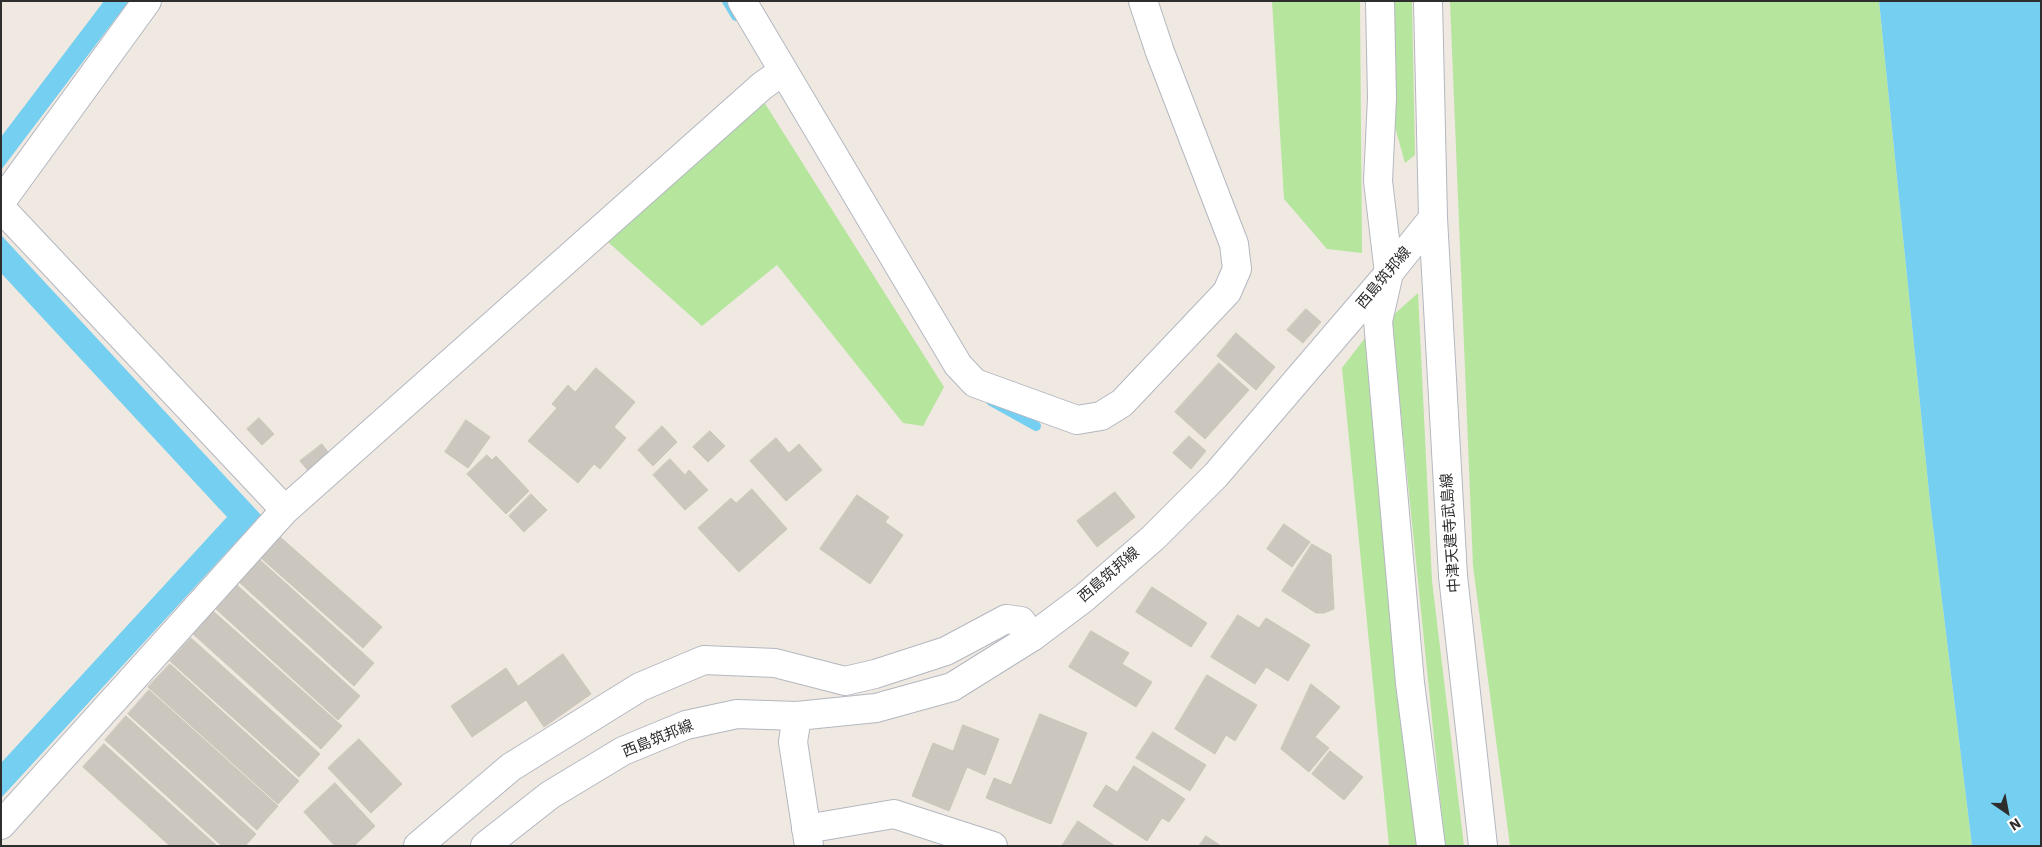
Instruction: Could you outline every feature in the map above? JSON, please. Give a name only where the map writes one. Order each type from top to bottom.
[{"type":"street","points":[[1,202],[147,1]]},
{"type":"street","points":[[742,1],[958,365],[975,383],[1077,420],[1100,416],[1122,403],[1227,292],[1236,269],[1234,244],[1160,52],[1144,1]]},
{"type":"street","points":[[1380,1],[1382,98],[1378,181],[1389,273],[1378,321],[1410,683],[1431,846]]},
{"type":"street","points":[[1428,1],[1433,218]]},
{"type":"street","points":[[1,825],[285,510],[762,86],[783,71]]},
{"type":"street","points":[[1,208],[285,510]]},
{"type":"street","name":"西島筑邦線","points":[[486,846],[550,795],[623,752],[686,725],[737,714],[797,716],[876,708],[952,687],[1032,637],[1084,598],[1153,538],[1216,475],[1389,273],[1433,218]]},
{"type":"street","name":"中津天建寺武島線","points":[[1433,218],[1453,576],[1483,846]]},
{"type":"street","points":[[418,846],[511,767],[640,687],[704,660],[775,663],[845,681],[875,674],[946,651],[1006,619],[1021,621],[1032,637]]},
{"type":"street","points":[[797,716],[793,742],[808,837],[894,814],[993,846]]},
{"type":"green space","points":[[1272,1],[1360,1],[1362,253],[1327,249],[1284,199]]},
{"type":"green space","points":[[1388,1],[1412,1],[1415,155],[1405,163],[1390,109]]},
{"type":"green space","points":[[1450,1],[1879,1],[1930,502],[1972,846],[1510,846],[1473,566]]},
{"type":"green space","points":[[764,102],[944,387],[923,426],[903,423],[777,265],[702,326],[608,242]]},
{"type":"green space","points":[[1418,293],[1432,581],[1464,846],[1445,846],[1391,317]]},
{"type":"green space","points":[[1368,334],[1418,846],[1389,846],[1342,368]]},
{"type":"water","points":[[104,1],[129,1],[1,170],[1,137]]},
{"type":"water","points":[[1879,1],[2041,1],[2041,846],[1972,846],[1930,502]]},
{"type":"water","points":[[1,235],[261,515],[1,798],[1,763],[227,517],[1,273]]},
{"type":"building","points":[[1306,309],[1321,322],[1303,343],[1287,330]]},
{"type":"building","points":[[1236,333],[1275,367],[1256,390],[1217,356]]},
{"type":"building","points":[[1219,363],[1249,390],[1205,439],[1175,412]]},
{"type":"building","points":[[596,368],[635,402],[614,427],[626,438],[600,469],[594,464],[578,483],[528,441],[557,408],[552,404],[568,385],[575,392]]},
{"type":"building","points":[[259,418],[274,434],[262,445],[247,429]]},
{"type":"building","points":[[466,420],[490,437],[468,468],[445,452]]},
{"type":"building","points":[[662,426],[677,442],[653,466],[638,450]]},
{"type":"building","points":[[710,431],[725,446],[708,462],[693,447]]},
{"type":"building","points":[[1189,436],[1206,451],[1191,469],[1173,453]]},
{"type":"building","points":[[776,438],[789,453],[799,444],[822,470],[786,501],[750,461]]},
{"type":"building","points":[[322,444],[332,457],[310,473],[300,461]]},
{"type":"building","points":[[487,455],[492,460],[496,456],[529,491],[506,514],[467,474]]},
{"type":"building","points":[[670,459],[685,475],[689,470],[708,490],[685,510],[653,475]]},
{"type":"building","points":[[752,489],[787,529],[739,572],[698,528],[731,498],[736,503]]},
{"type":"building","points":[[1115,492],[1135,517],[1097,547],[1077,521]]},
{"type":"building","points":[[531,494],[547,510],[524,532],[509,516]]},
{"type":"building","points":[[857,495],[889,517],[885,522],[903,535],[870,584],[820,549]]},
{"type":"building","points":[[1284,524],[1310,542],[1292,567],[1267,549]]},
{"type":"building","points":[[279,536],[382,627],[363,648],[261,558]]},
{"type":"building","points":[[1312,544],[1331,555],[1334,609],[1324,613],[1316,613],[1282,591]]},
{"type":"building","points":[[260,560],[374,663],[354,686],[239,582]]},
{"type":"building","points":[[237,585],[360,696],[338,720],[216,609]]},
{"type":"building","points":[[1152,587],[1207,623],[1191,647],[1136,612]]},
{"type":"building","points":[[213,611],[342,726],[321,749],[193,634]]},
{"type":"building","points":[[1238,615],[1259,628],[1266,618],[1310,645],[1288,681],[1266,667],[1255,684],[1211,657]]},
{"type":"building","points":[[1091,631],[1129,653],[1122,664],[1152,682],[1136,707],[1069,667]]},
{"type":"building","points":[[191,638],[320,754],[299,777],[170,661]]},
{"type":"building","points":[[563,654],[591,694],[544,727],[526,700],[472,737],[451,706],[506,668],[518,686]]},
{"type":"building","points":[[170,664],[299,781],[278,804],[148,687]]},
{"type":"building","points":[[1207,675],[1257,705],[1235,741],[1226,735],[1215,754],[1175,729]]},
{"type":"building","points":[[1311,684],[1340,707],[1315,737],[1329,748],[1309,772],[1281,749]]},
{"type":"building","points":[[149,690],[278,806],[257,830],[128,714]]},
{"type":"building","points":[[1040,714],[1087,733],[1051,824],[986,798],[994,778],[1011,785]]},
{"type":"building","points":[[126,716],[256,834],[245,846],[222,846],[105,740]]},
{"type":"building","points":[[963,725],[999,739],[985,775],[967,767],[949,811],[912,796],[933,743],[953,751]]},
{"type":"building","points":[[1153,732],[1206,765],[1190,791],[1136,758]]},
{"type":"building","points":[[359,739],[402,784],[371,813],[328,768]]},
{"type":"building","points":[[104,744],[217,846],[170,846],[83,767]]},
{"type":"building","points":[[1330,751],[1363,777],[1344,800],[1312,774]]},
{"type":"building","points":[[1134,766],[1185,799],[1169,822],[1162,818],[1147,841],[1093,806],[1106,785],[1117,792]]},
{"type":"building","points":[[335,783],[375,826],[354,846],[335,846],[304,812]]},
{"type":"building","points":[[1078,821],[1115,846],[1062,846]]},
{"type":"building","points":[[1206,836],[1221,846],[1199,846]]},
{"type":"waterway","points":[[727,1],[736,16]]},
{"type":"waterway","points":[[991,401],[1036,426]]}]
